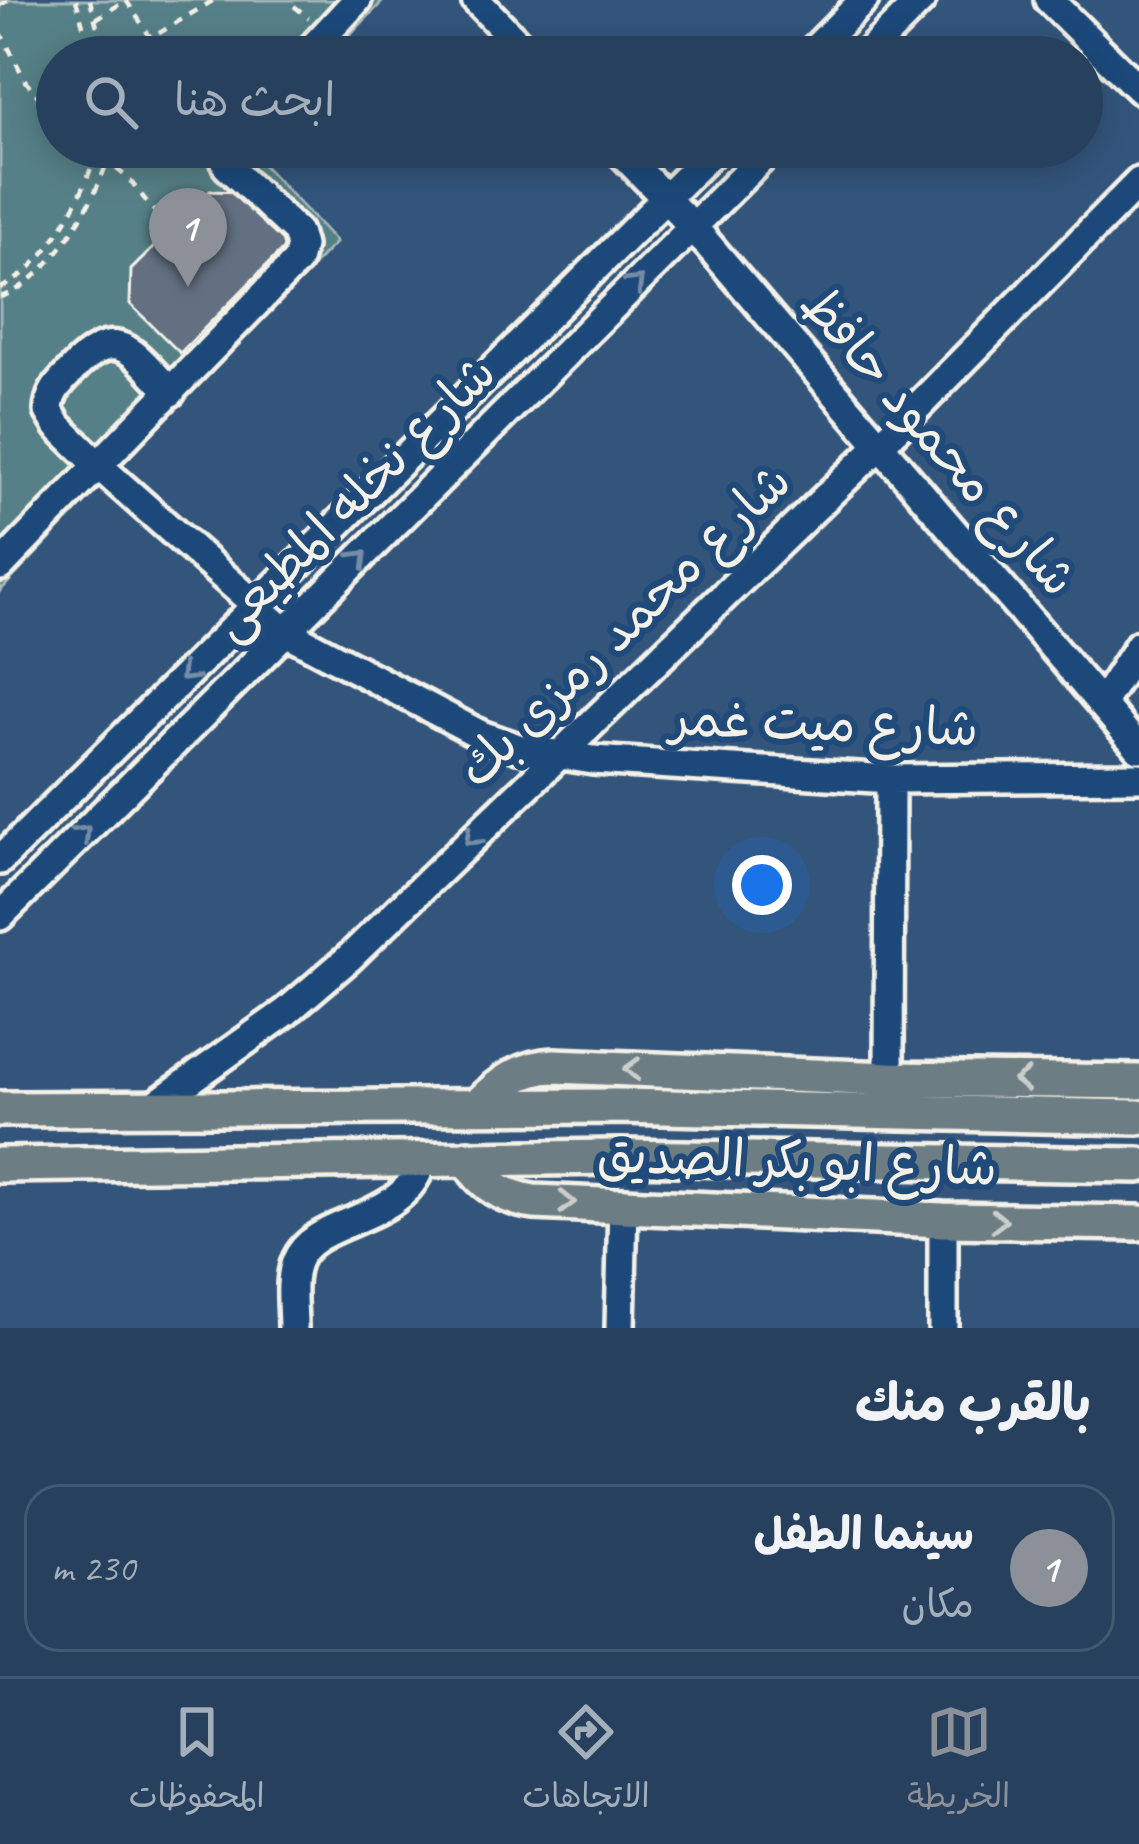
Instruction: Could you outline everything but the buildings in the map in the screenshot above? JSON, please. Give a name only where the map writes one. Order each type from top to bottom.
[{"type":"main road","name":"شارع ابو بكر الصديق","points":[[479,1105],[511,1078],[554,1066],[889,1079],[1139,1082]]},
{"type":"main road","name":"شارع ابو بكر الصديق","points":[[0,1109],[479,1105],[1139,1117]]},
{"type":"main road","name":"شارع ابو بكر الصديق","points":[[0,1165],[621,1157],[1139,1166]]},
{"type":"main road","name":"شارع ابو بكر الصديق","points":[[467,1158],[485,1182],[524,1200],[943,1220],[1139,1222]]},
{"type":"street","points":[[324,36],[357,0]]},
{"type":"street","points":[[476,0],[510,36]]},
{"type":"street","points":[[828,36],[864,0]]},
{"type":"street","points":[[885,36],[921,0]]},
{"type":"street","points":[[1049,0],[1086,36]]},
{"type":"street","points":[[1103,53],[1139,88]]},
{"type":"street","points":[[0,566],[300,254],[297,232],[229,168]]},
{"type":"street","name":"شارع محمود حافظ","points":[[636,168],[693,226],[1139,748]]},
{"type":"street","name":"شارع نخله المطيعى","points":[[0,860],[696,168]]},
{"type":"street","name":"شارع نخله المطيعى","points":[[0,916],[752,168]]},
{"type":"street","name":"شارع محمد رمزى بك","points":[[151,1108],[270,1025],[349,958],[880,445],[1139,182]]},
{"type":"street","name":"شارع ميت غمر","points":[[171,392],[126,348],[111,344],[90,352],[57,386],[49,411],[100,467],[286,632],[481,735],[556,757],[890,779],[1139,777]]},
{"type":"street","points":[[1101,704],[1139,645]]},
{"type":"street","points":[[889,1079],[890,779]]},
{"type":"street","points":[[292,1328],[293,1272],[303,1249],[393,1200],[418,1177],[423,1159]]},
{"type":"street","points":[[620,1328],[623,1203]]},
{"type":"street","points":[[943,1220],[943,1328]]},
{"type":"path","points":[[0,5],[9,0]]},
{"type":"path","points":[[76,0],[86,36]]},
{"type":"path","points":[[90,0],[101,36]]},
{"type":"path","points":[[97,19],[126,0],[150,36]]},
{"type":"path","points":[[154,36],[214,0]]},
{"type":"path","points":[[0,31],[36,94]]},
{"type":"path","points":[[0,288],[34,265],[82,190],[90,168]]},
{"type":"path","points":[[0,297],[20,290],[40,272],[77,221],[104,168]]},
{"type":"path","points":[[114,168],[138,188],[170,231]]},
{"type":"green space","points":[[0,0],[384,0],[349,36],[36,36],[36,168],[266,168],[336,242],[0,591]]},
{"type":"place","name":"سينما الطفل","points":[[188,287]]}]
